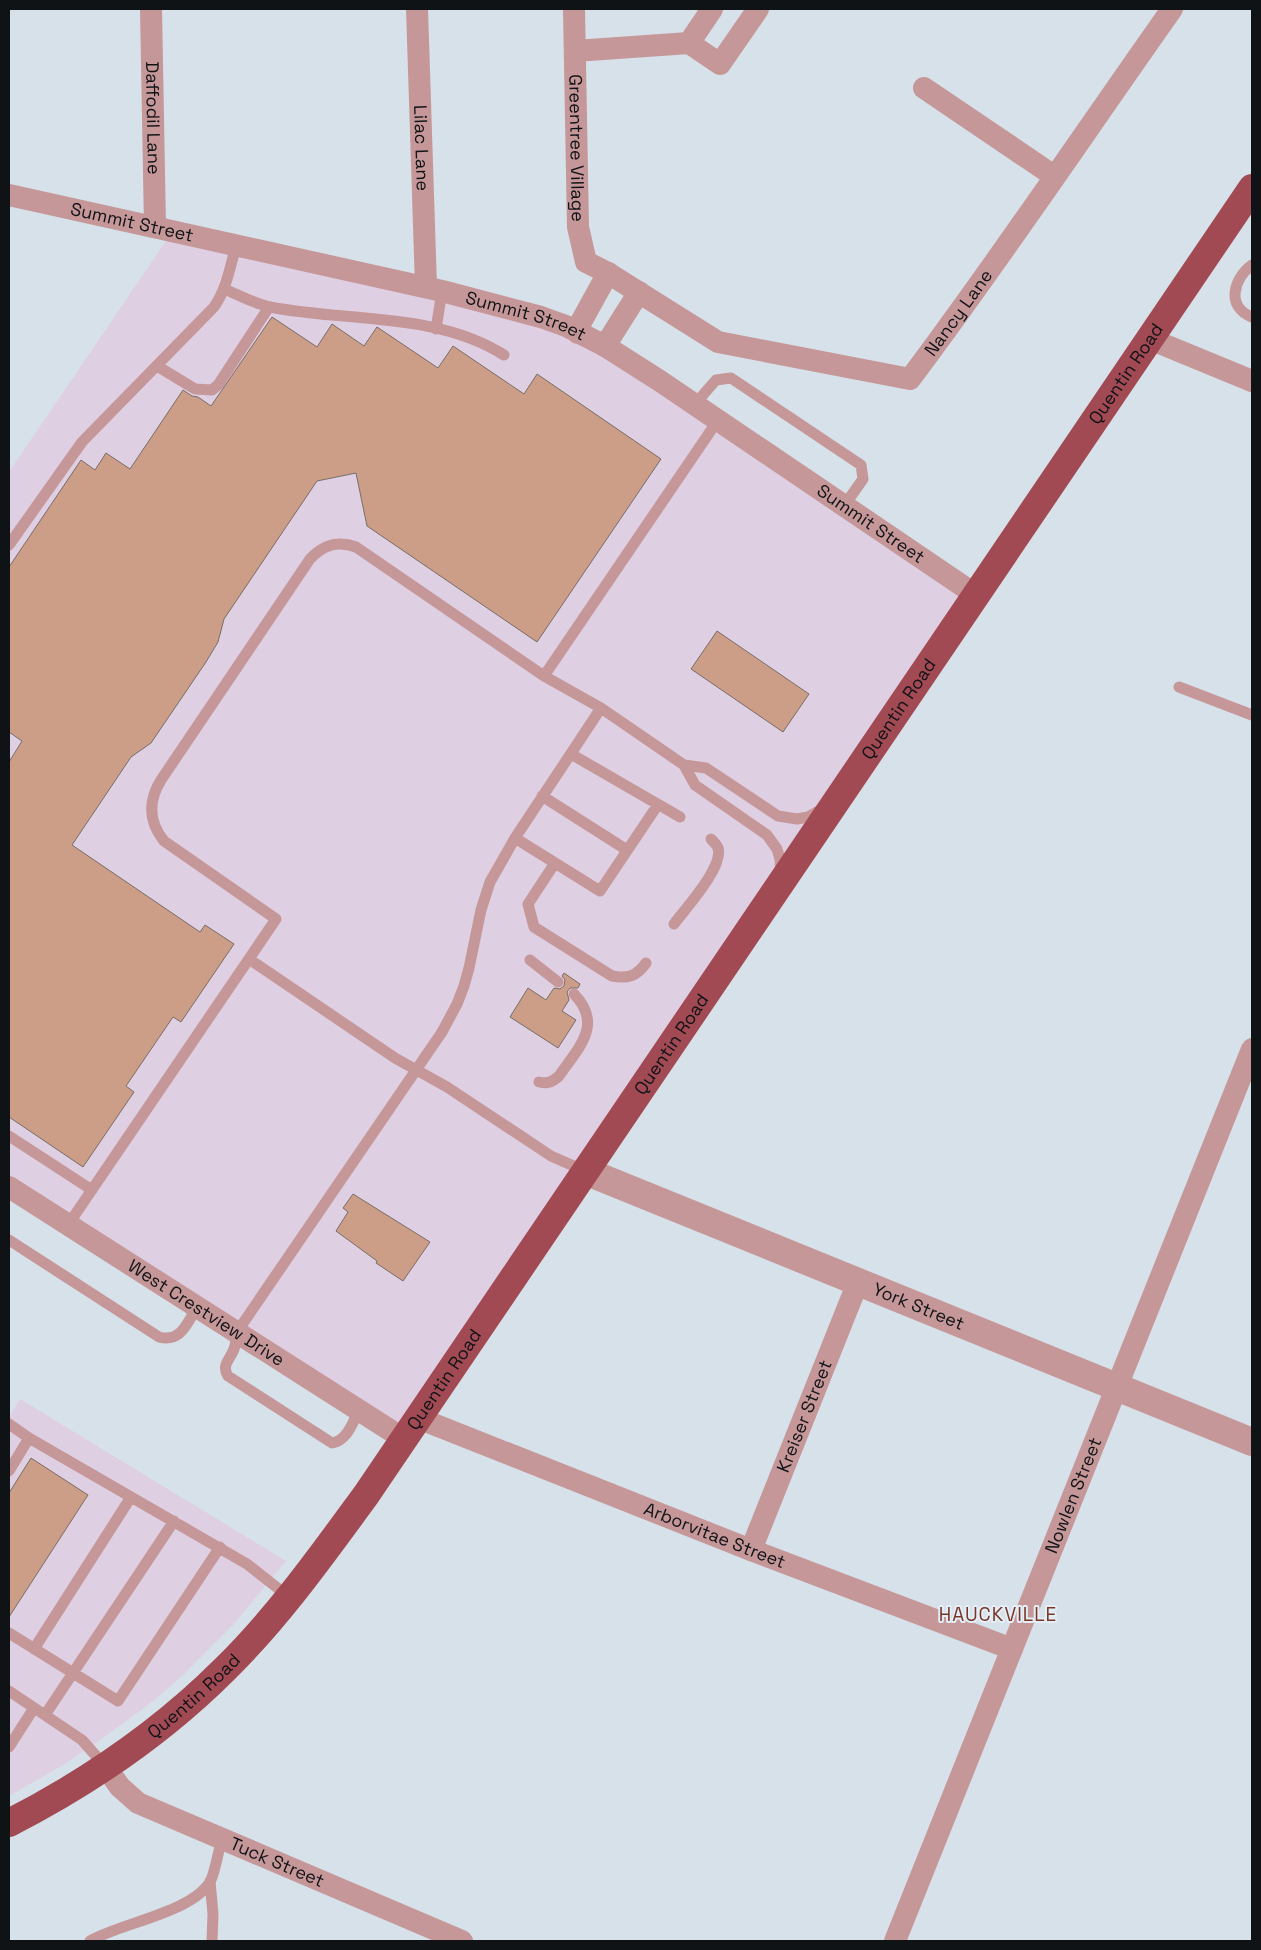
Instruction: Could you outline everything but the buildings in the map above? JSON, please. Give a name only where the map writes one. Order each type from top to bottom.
[{"type":"highway","name":"Quentin Road","points":[[9,1823],[63,1793],[154,1731],[197,1696],[245,1648],[289,1596],[360,1502],[411,1429],[1252,188]]},
{"type":"street","name":"Daffodil Lane","points":[[151,9],[155,227]]},
{"type":"street","name":"Lilac Lane","points":[[417,9],[434,289]]},
{"type":"street","name":"Greentree Village","points":[[574,9],[578,227],[586,262],[639,292]]},
{"type":"street","points":[[689,44],[712,9]]},
{"type":"street","points":[[575,50],[689,44],[720,64],[758,9]]},
{"type":"street","name":"Nancy Lane","points":[[639,292],[718,342],[910,379],[979,288],[1054,176],[1172,9]]},
{"type":"street","points":[[924,88],[1054,176]]},
{"type":"street","name":"Summit Street","points":[[9,195],[434,289],[523,311],[566,326],[606,346],[976,595]]},
{"type":"street","points":[[578,333],[581,322],[608,273]]},
{"type":"street","points":[[606,346],[639,292]]},
{"type":"street","points":[[1150,339],[1252,381]]},
{"type":"street","name":"Nowlen Street","points":[[895,1941],[1252,1049]]},
{"type":"street","name":"York Street","points":[[585,1171],[1252,1442]]},
{"type":"street","name":"West Crestview Drive","points":[[9,1187],[360,1410],[411,1429]]},
{"type":"street","name":"Kreiser Street","points":[[751,1550],[858,1282]]},
{"type":"street","name":"Arborvitae Street","points":[[411,1429],[751,1550],[1012,1648]]},
{"type":"street","name":"Tuck Street","points":[[105,1766],[124,1792],[138,1803],[462,1941]]},
{"type":"lane","points":[[9,545],[82,442],[206,317],[222,296],[236,246]]},
{"type":"lane","points":[[1252,265],[1241,276],[1235,292],[1237,305],[1245,315],[1252,318]]},
{"type":"lane","points":[[224,289],[269,307],[407,323],[468,336],[504,355]]},
{"type":"lane","points":[[434,289],[436,329]]},
{"type":"lane","points":[[157,366],[195,389],[212,390],[218,385],[269,307]]},
{"type":"lane","points":[[694,404],[716,380],[731,378],[861,465],[863,479],[844,506]]},
{"type":"lane","points":[[544,676],[718,420]]},
{"type":"lane","points":[[68,1225],[276,919],[164,842],[151,817],[152,798],[161,780],[317,552],[333,544],[341,543],[356,547],[544,676],[601,708],[684,765],[695,785],[760,829],[772,842],[780,859],[781,883]]},
{"type":"lane","points":[[1180,687],[1252,715]]},
{"type":"lane","points":[[360,1410],[344,1438],[339,1442],[328,1442],[228,1376],[224,1370],[225,1365],[234,1349],[237,1332],[418,1071],[442,1032],[457,1004],[469,968],[485,895],[498,866],[601,708]]},
{"type":"lane","points":[[571,754],[680,817]]},
{"type":"lane","points":[[684,765],[706,768],[771,812],[787,818],[808,817],[838,799]]},
{"type":"lane","points":[[542,796],[627,850]]},
{"type":"lane","points":[[515,838],[600,891],[658,806]]},
{"type":"lane","points":[[674,924],[708,879],[718,859],[718,848],[711,839]]},
{"type":"lane","points":[[555,863],[528,904],[534,927],[612,976],[624,978],[639,973],[646,963]]},
{"type":"lane","points":[[249,959],[395,1058],[447,1087],[545,1153],[585,1171]]},
{"type":"lane","points":[[530,960],[558,982]]},
{"type":"lane","points":[[538,1082],[545,1084],[553,1082],[559,1076],[588,1030],[588,1016],[574,994]]},
{"type":"lane","points":[[9,1136],[92,1190]]},
{"type":"lane","points":[[9,1240],[159,1338],[166,1340],[176,1337],[183,1330],[197,1307]]},
{"type":"lane","points":[[9,1424],[29,1438],[220,1547],[247,1564],[289,1596]]},
{"type":"lane","points":[[9,1471],[29,1438]]},
{"type":"lane","points":[[34,1649],[131,1497]]},
{"type":"lane","points":[[45,1715],[174,1521]]},
{"type":"lane","points":[[9,1633],[118,1701],[220,1547]]},
{"type":"lane","points":[[9,1691],[82,1740],[105,1766]]},
{"type":"lane","points":[[9,1747],[34,1708]]},
{"type":"lane","points":[[212,1941],[213,1914],[210,1881],[222,1839]]},
{"type":"lane","points":[[90,1941],[183,1904],[200,1892],[210,1881]]},
{"type":"shaded area","points":[[172,232],[541,317],[976,595],[404,1439],[9,1187],[9,472]]},
{"type":"shaded area","points":[[20,1399],[286,1561],[233,1625],[181,1677],[152,1702],[92,1746],[9,1796],[9,1418]]},
{"type":"district","name":"HAUCKVILLE","points":[[998,1614]]}]
